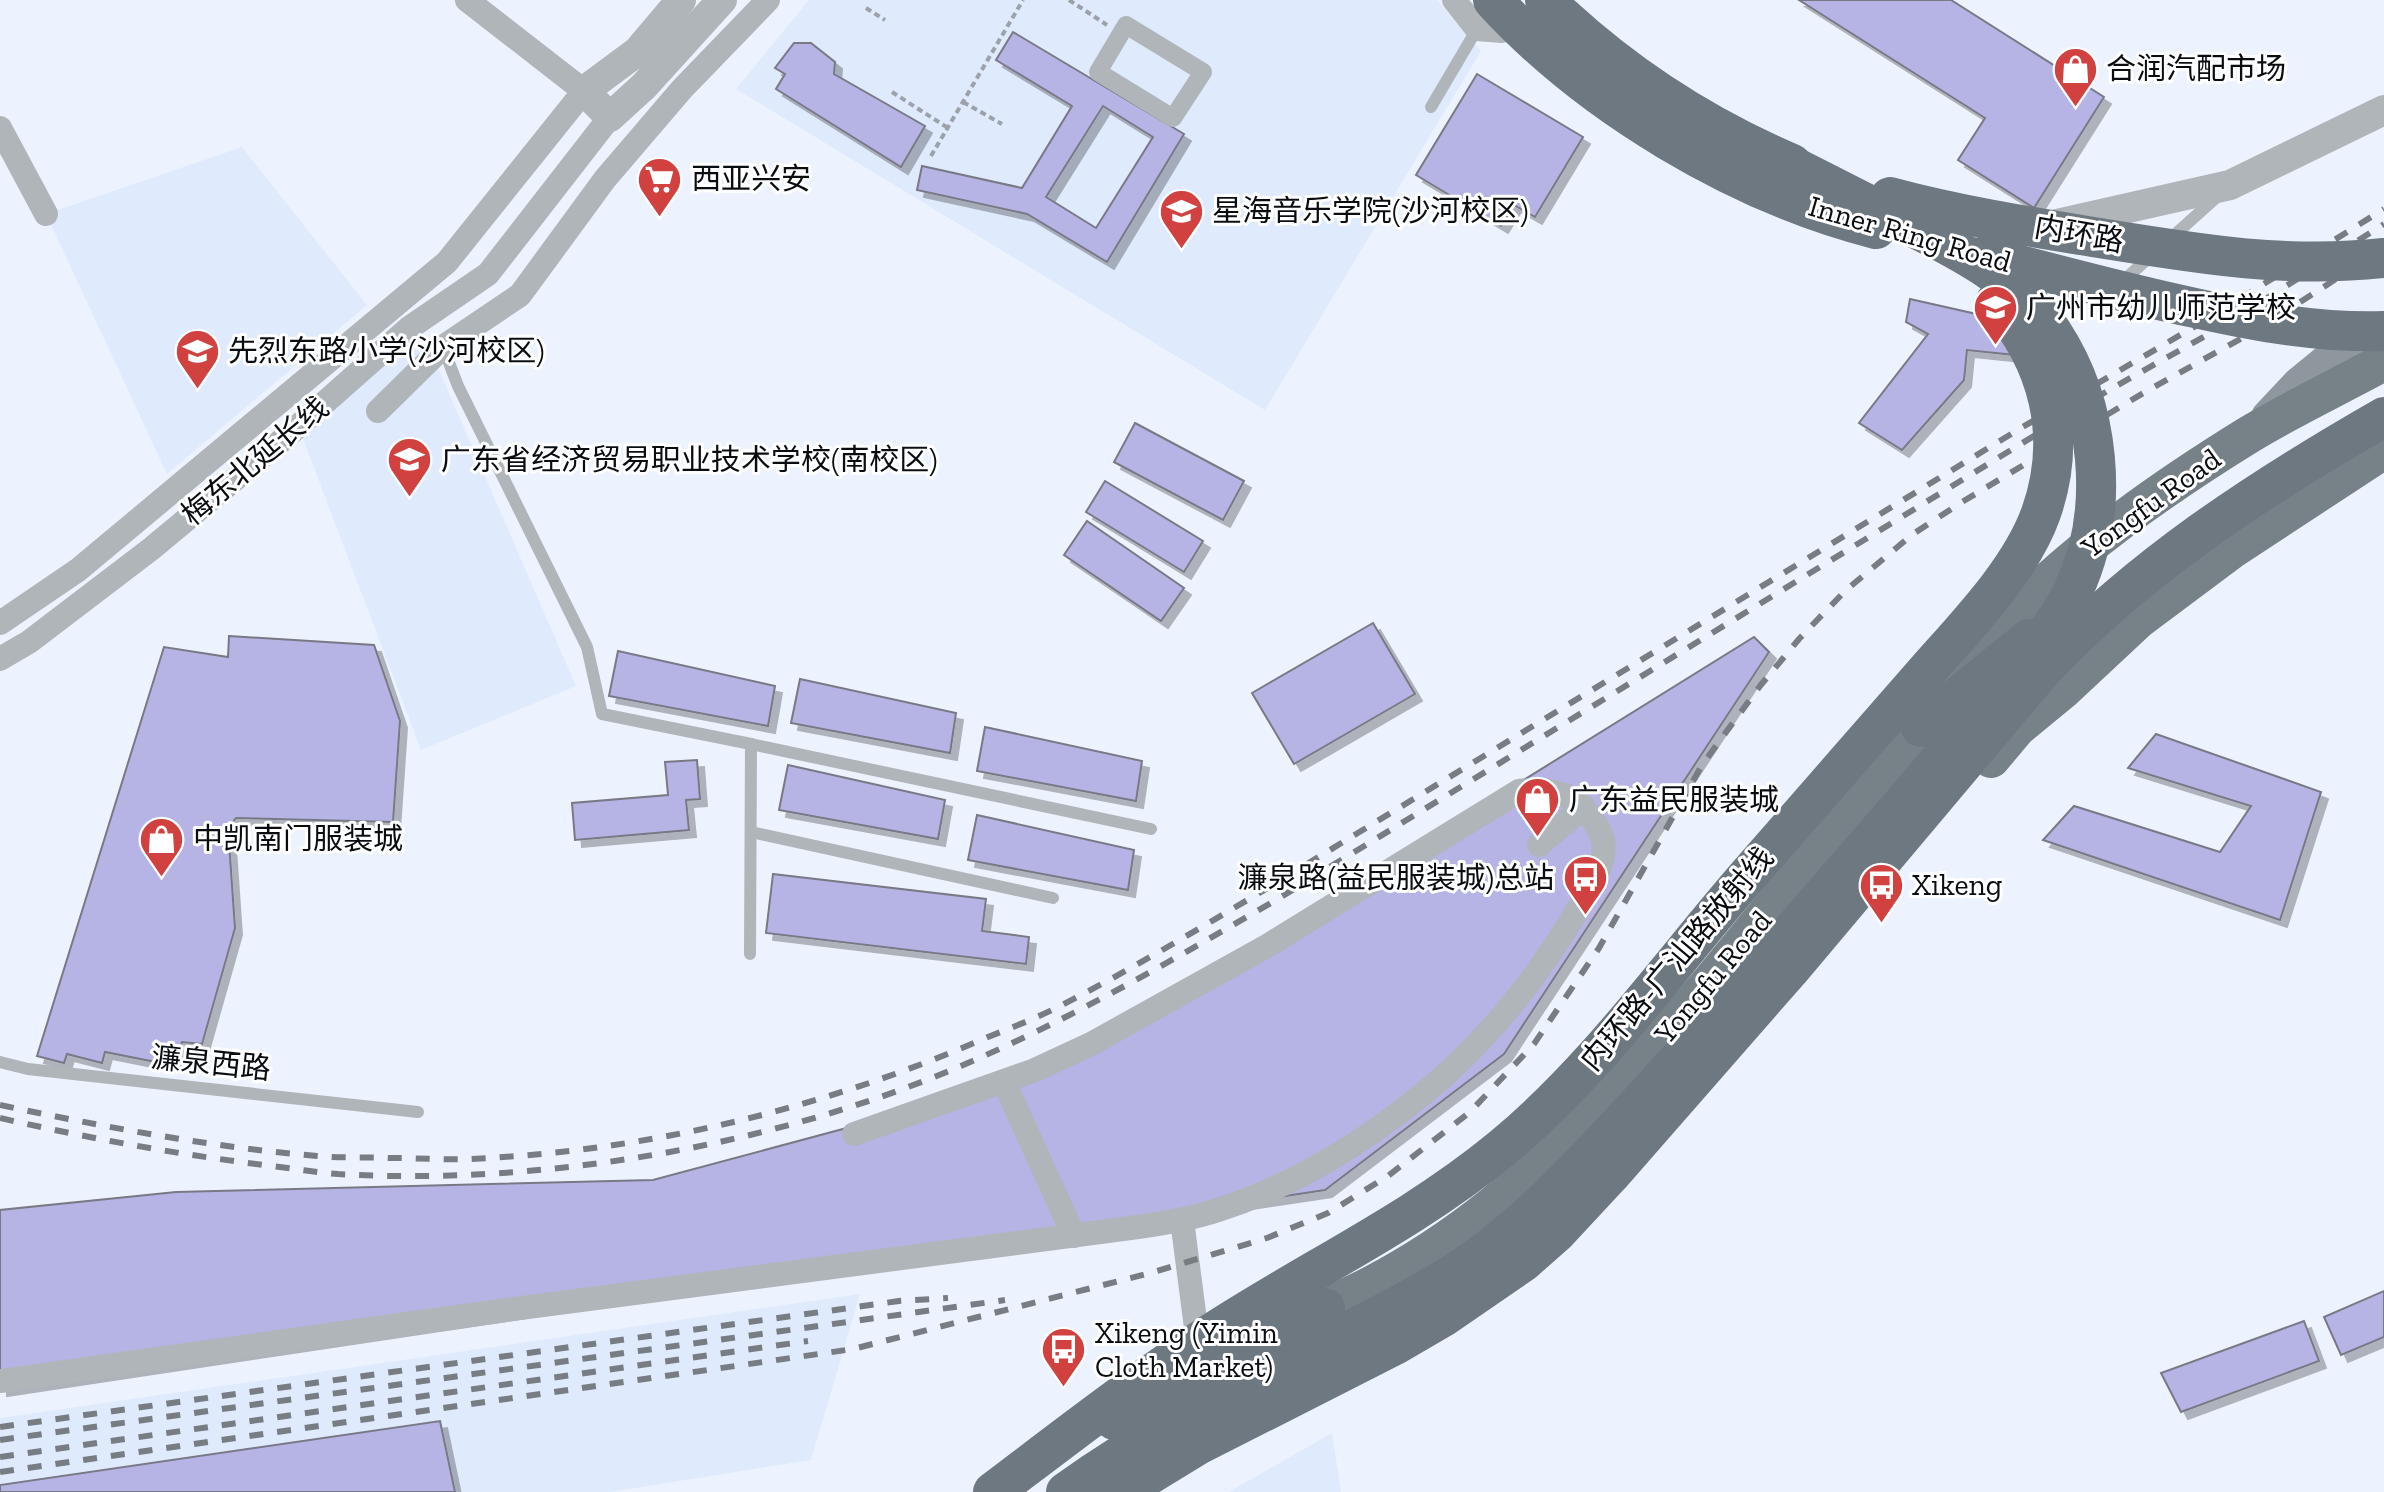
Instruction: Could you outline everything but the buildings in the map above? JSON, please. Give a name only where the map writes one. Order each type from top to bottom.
[{"type":"highway","name":"内环路","points":[[1545,0],[1590,41],[1665,97],[1769,154],[1816,175],[1955,213],[2224,258],[2322,263],[2384,258]]},
{"type":"highway","name":"Inner Ring Road","points":[[1487,15],[1536,42],[1572,73],[1650,130],[1770,191],[1855,224],[2160,301],[2246,319],[2325,331],[2384,329]]},
{"type":"highway","points":[[1066,1492],[1164,1427],[1416,1296],[1465,1266],[1503,1237],[1592,1154],[1778,947],[2034,648],[2074,590],[2092,531],[2095,466],[2087,409],[2067,357],[2053,333],[2016,289],[1989,269],[1943,242],[1769,154]]},
{"type":"highway","name":"内环路-广汕路放射线","points":[[993,1492],[1182,1353],[1428,1203],[1534,1121],[1623,1024],[2009,573],[2027,546],[2041,515],[2050,483],[2054,454],[2050,410],[2039,370],[2026,341],[2011,319],[1989,293],[1965,272],[1903,239],[1855,224]]},
{"type":"highway","points":[[1921,727],[2098,584],[2180,525],[2384,393]]},
{"type":"highway","points":[[1121,1492],[1209,1439],[1395,1345],[1443,1317],[1523,1262],[1557,1232],[1671,1107],[2032,681],[2078,632],[2154,566],[2197,534],[2384,417]]},
{"type":"highway","points":[[1003,1492],[1166,1389],[1251,1342],[1325,1308]]},
{"type":"main road","points":[[2252,433],[2299,384],[2332,357],[2384,329]]},
{"type":"main road","name":"Yongfu Road","points":[[969,1492],[1145,1366],[1198,1343],[1325,1308],[1386,1277],[1480,1217],[1565,1142],[1663,1037],[2009,618],[2038,588],[2157,493],[2252,433],[2384,362]]},
{"type":"main road","points":[[1155,1492],[1208,1460],[1310,1410],[1435,1341],[1484,1312],[1525,1282],[1570,1243],[1792,994],[2017,728],[2138,620],[2233,549],[2384,450]]},
{"type":"street","points":[[467,0],[584,91],[610,117]]},
{"type":"street","name":"梅东北延长线","points":[[0,623],[78,570],[447,262],[584,91],[638,51],[681,0]]},
{"type":"street","name":"梅东北延长线","points":[[0,659],[29,642],[151,549],[302,423],[409,328],[488,274],[610,117],[644,86],[722,0]]},
{"type":"street","points":[[378,411],[443,347],[520,295],[605,179],[682,89],[768,0]]},
{"type":"street","points":[[1454,0],[1487,15],[1593,105],[1713,176],[1833,223],[1991,239],[2230,185],[2384,110]]},
{"type":"street","points":[[1126,25],[1203,72],[1173,118],[1098,72],[1121,34],[1126,25]]},
{"type":"street","points":[[0,128],[46,214]]},
{"type":"street","points":[[488,274],[520,295]]},
{"type":"street","points":[[281,401],[302,423]]},
{"type":"street","points":[[0,1381],[522,1307],[1074,1236],[1182,1220],[1219,1210],[1268,1191],[1328,1161],[1422,1095],[1474,1046],[1492,1028],[1552,949],[1597,873],[1604,852],[1603,837],[1584,807],[1562,794],[1542,789],[1519,791],[1253,953],[1091,1044],[1004,1082],[854,1134]]},
{"type":"street","points":[[1539,845],[1584,807]]},
{"type":"street","points":[[1004,1082],[1074,1236]]},
{"type":"street","points":[[1182,1220],[1198,1343]]},
{"type":"lane","points":[[1431,107],[1487,15]]},
{"type":"lane","points":[[2101,300],[2230,185]]},
{"type":"lane","points":[[443,347],[458,386],[587,647],[602,714],[1151,829]]},
{"type":"lane","points":[[750,954],[751,744]]},
{"type":"lane","points":[[751,832],[1053,898]]},
{"type":"lane","name":"濂泉西路","points":[[0,1062],[28,1069],[418,1112]]},
{"type":"path","points":[[931,156],[1023,0]]},
{"type":"path","points":[[1069,0],[1121,34]]},
{"type":"path","points":[[866,8],[885,20]]},
{"type":"path","points":[[892,92],[948,128]]},
{"type":"path","points":[[963,102],[1002,124]]},
{"type":"shaded area","name":"星海音乐学院(沙河校区)","points":[[809,0],[1437,0],[1481,51],[1265,410],[736,89]]},
{"type":"shaded area","name":"先烈东路小学(沙河校区)","points":[[242,147],[367,305],[167,474],[46,214]]},
{"type":"shaded area","name":"广东省经济贸易职业技术学校(南校区)","points":[[422,331],[576,686],[421,750],[300,431]]},
{"type":"shaded area","points":[[860,1294],[811,1460],[610,1492],[0,1492],[0,1418]]},
{"type":"shaded area","points":[[1332,1433],[1341,1492],[1229,1492]]},
{"type":"railway","points":[[0,1105],[158,1135],[277,1152],[335,1157],[470,1159],[604,1147],[670,1136],[800,1105],[926,1062],[1056,1008],[1191,933],[2021,428],[2206,320],[2384,209]]},
{"type":"railway","points":[[0,1118],[231,1161],[338,1174],[416,1176],[575,1166],[656,1154],[813,1118],[889,1094],[961,1066],[1082,1009],[1276,900],[2109,390],[2223,326],[2384,224]]},
{"type":"railway","points":[[0,1472],[853,1349],[1154,1272],[1267,1238],[1328,1213],[1388,1176],[1470,1112],[1534,1044],[1599,948],[1702,765],[1760,686],[1845,591],[1913,534],[1962,502],[2145,392],[2260,328],[2384,248]]},
{"type":"railway","points":[[0,1427],[899,1301],[948,1298]]},
{"type":"railway","points":[[0,1440],[1005,1300]]},
{"type":"railway","points":[[0,1457],[808,1341]]},
{"type":"place","name":"合润汽配市场","points":[[2075,108]]},
{"type":"place","name":"西亚兴安","points":[[660,218]]},
{"type":"place","name":"星海音乐学院(沙河校区)","points":[[1181,250]]},
{"type":"place","name":"广州市幼儿师范学校","points":[[1995,347]]},
{"type":"place","name":"先烈东路小学(沙河校区)","points":[[197,390]]},
{"type":"place","name":"广东省经济贸易职业技术学校(南校区)","points":[[410,499]]},
{"type":"place","name":"广东益民服装城","points":[[1538,839]]},
{"type":"place","name":"中凯南门服装城","points":[[162,878]]},
{"type":"place","name":"濂泉路(益民服装城)总站","points":[[1585,917]]},
{"type":"place","name":"Xikeng","points":[[1881,924]]},
{"type":"place","name":"Xikeng (Yimin Cloth Market)","points":[[1064,1389]]}]
